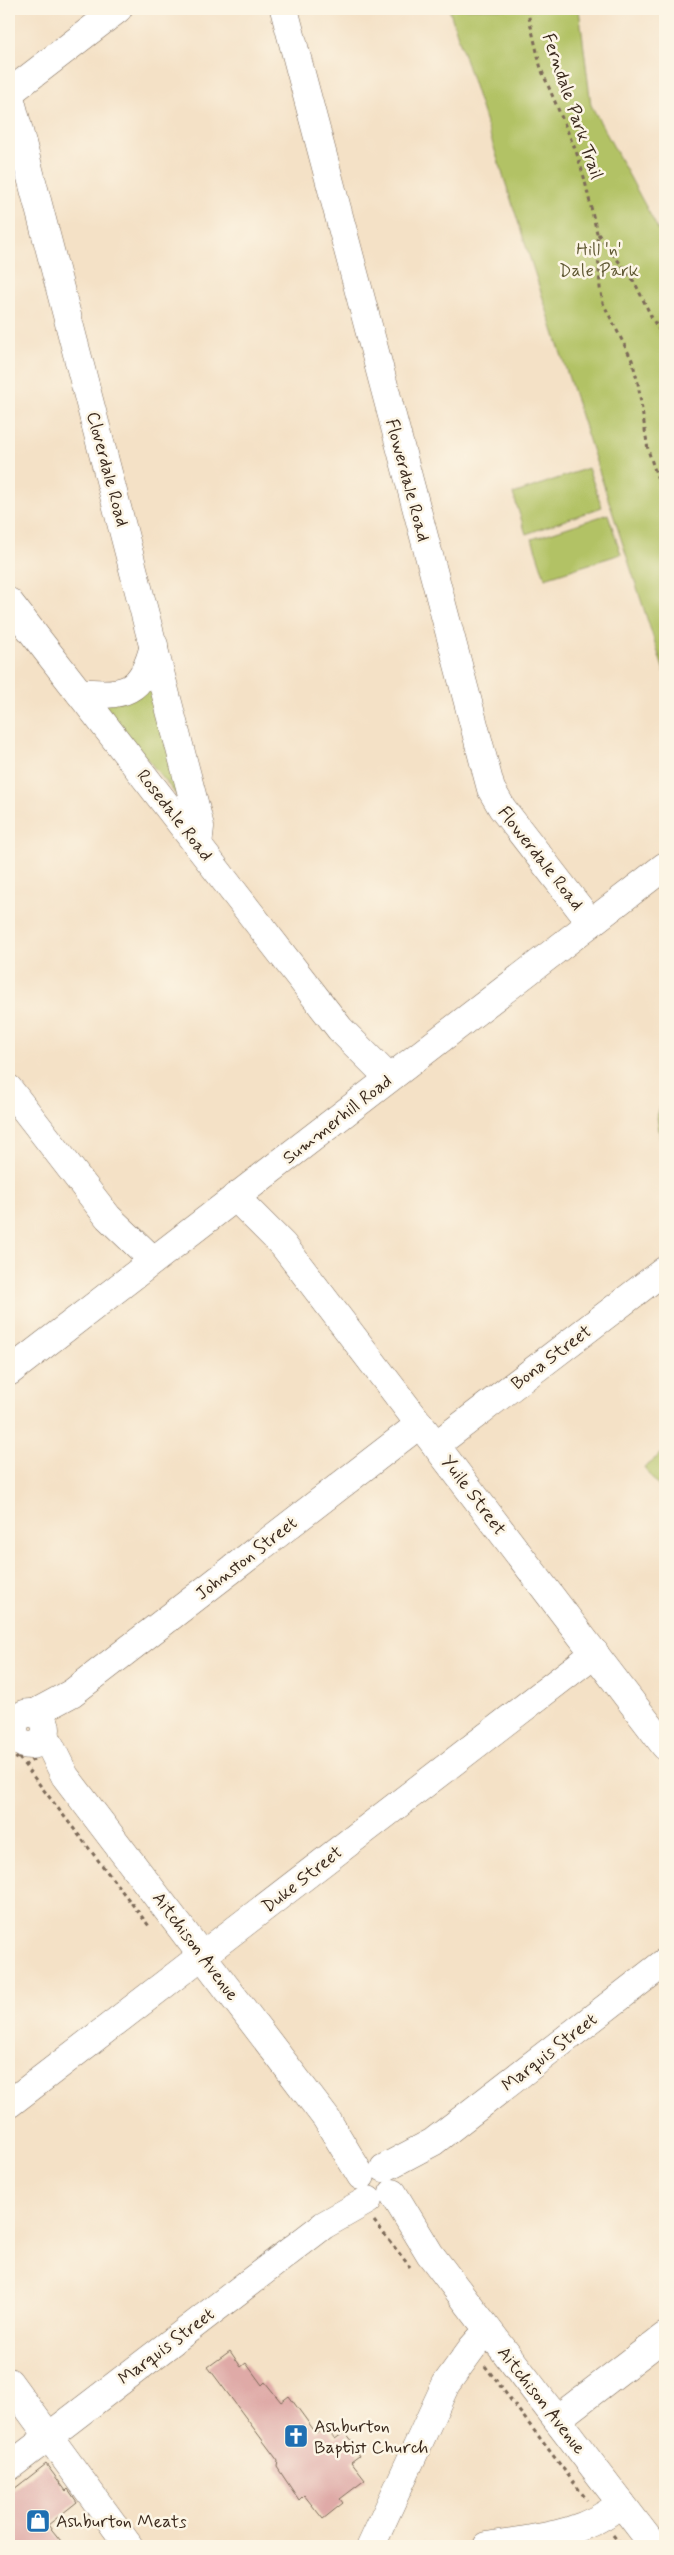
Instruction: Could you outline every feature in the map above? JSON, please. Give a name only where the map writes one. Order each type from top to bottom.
[{"type":"street","points":[[9,93],[118,9]]},
{"type":"street","name":"Flowerdale Road","points":[[284,9],[488,779],[502,808],[591,923]]},
{"type":"street","name":"Cloverdale Road","points":[[9,93],[197,814],[200,827],[198,846]]},
{"type":"street","name":"Rosedale Road","points":[[9,602],[382,1084]]},
{"type":"street","points":[[79,692],[115,695],[126,691],[140,679],[149,666],[154,645]]},
{"type":"street","name":"Summerhill Road","points":[[9,1372],[665,866]]},
{"type":"street","points":[[9,1089],[146,1266]]},
{"type":"street","name":"Yuile Street","points":[[243,1191],[665,1746]]},
{"type":"street","name":"Bona Street","points":[[436,1445],[665,1270]]},
{"type":"street","name":"Johnston Street","points":[[20,1733],[420,1424]]},
{"type":"street","name":"Duke Street","points":[[9,2104],[595,1653]]},
{"type":"street","name":"Aitchison Avenue","points":[[20,1733],[65,1776],[326,2118],[376,2188],[422,2263],[478,2331],[557,2420],[618,2524],[654,2546]]},
{"type":"street","name":"Marquis Street","points":[[9,2467],[324,2225],[376,2188],[665,1962]]},
{"type":"street","points":[[371,2546],[446,2384],[478,2331]]},
{"type":"street","points":[[446,2384],[455,2356],[478,2331]]},
{"type":"street","points":[[557,2420],[665,2336]]},
{"type":"street","points":[[9,2382],[128,2546]]},
{"type":"street","points":[[487,2546],[618,2524]]},
{"type":"path","name":"Ferndale Park Trail","points":[[527,9],[541,69],[576,151],[597,234],[600,288],[604,303],[632,360],[638,383],[648,450],[654,473],[665,500]]},
{"type":"path","points":[[597,234],[635,283],[665,341]]},
{"type":"path","points":[[20,1733],[154,1933]]},
{"type":"path","points":[[376,2188],[422,2263]]},
{"type":"path","points":[[478,2331],[618,2524]]},
{"type":"green space","name":"Hill 'n' Dale Park","points":[[449,9],[579,9],[591,105],[665,242],[665,674]]},
{"type":"green space","points":[[588,468],[602,507],[526,534],[513,494]]},
{"type":"green space","points":[[608,514],[621,554],[545,578],[532,539]]},
{"type":"green space","points":[[149,680],[183,803],[103,705]]},
{"type":"green space","points":[[665,1093],[665,1172],[657,1116]]},
{"type":"green space","points":[[665,1451],[665,1495],[644,1467]]},
{"type":"building","name":"Ashburton Baptist Church","points":[[230,2351],[241,2367],[246,2363],[262,2385],[265,2382],[281,2402],[289,2396],[316,2433],[325,2426],[335,2439],[345,2432],[358,2448],[355,2450],[359,2456],[351,2462],[365,2480],[340,2499],[343,2503],[323,2519],[304,2495],[299,2500],[277,2467],[278,2461],[208,2367]]},
{"type":"building","points":[[46,2464],[66,2491],[68,2489],[77,2502],[48,2525],[65,2546],[9,2546],[9,2493]]},
{"type":"place","name":"Ashburton Baptist Church","points":[[296,2436]]},
{"type":"place","name":"Ashburton Meats","points":[[38,2521]]}]
